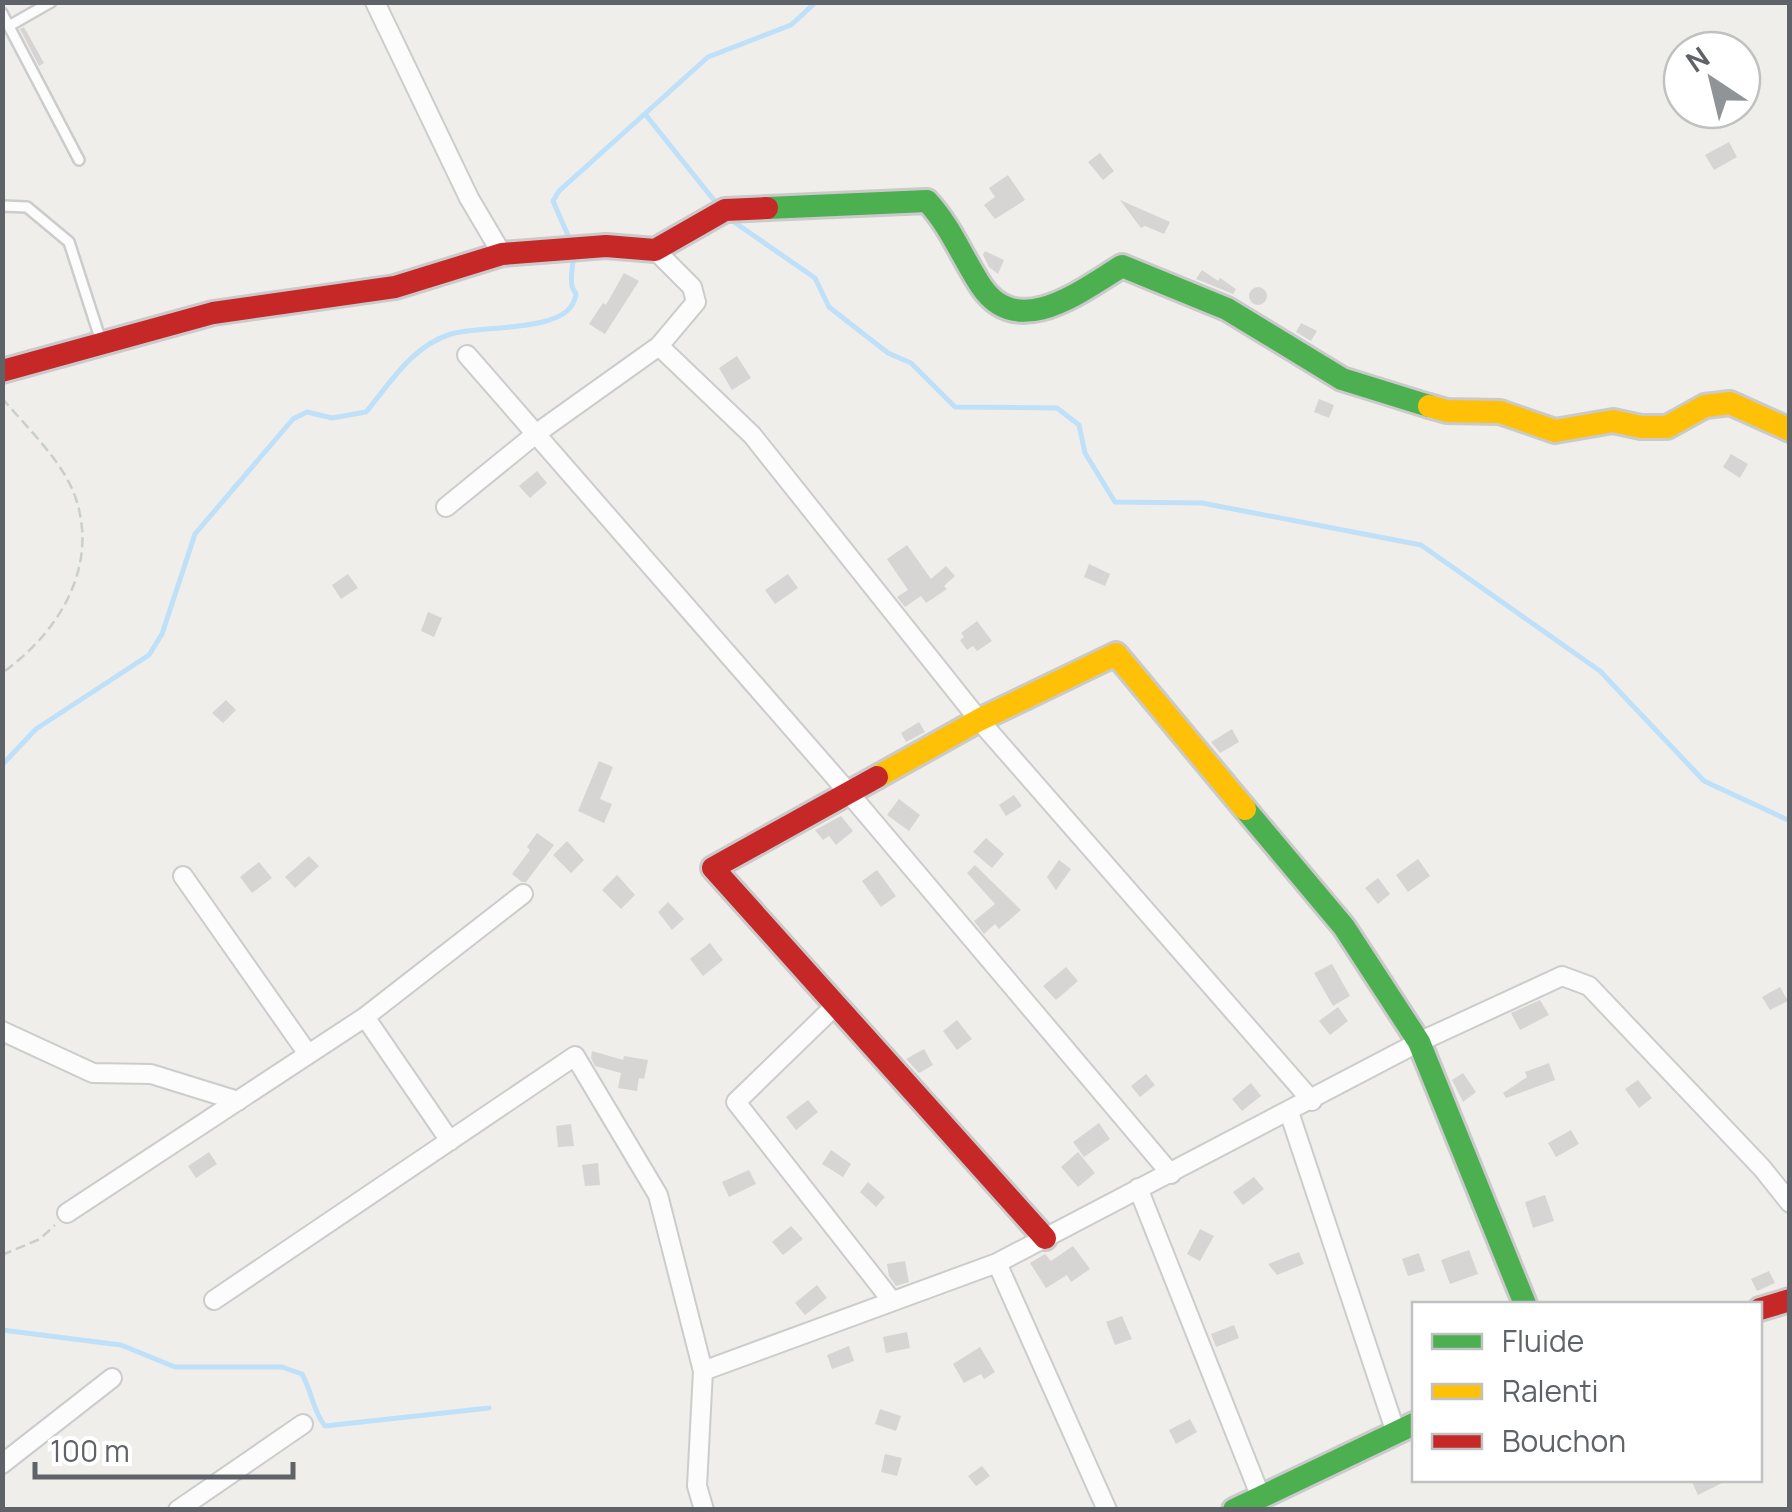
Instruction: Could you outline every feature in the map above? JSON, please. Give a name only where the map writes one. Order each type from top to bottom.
[{"type":"street","points":[[375,2],[469,198],[502,254]]},
{"type":"street","points":[[2,371],[213,313],[395,287],[502,254],[606,246],[655,250],[724,210],[927,201],[947,221],[984,292],[1002,308],[1026,314],[1061,302],[1122,266],[1227,309],[1342,379],[1447,411],[1500,412],[1555,431],[1613,421],[1641,428],[1667,427],[1705,406],[1730,403],[1790,430]]},
{"type":"street","points":[[446,508],[538,433],[659,346],[696,302],[692,287],[655,250]]},
{"type":"street","points":[[659,346],[752,435],[979,720],[1312,1101]]},
{"type":"street","points":[[467,355],[848,792],[1170,1174]]},
{"type":"street","points":[[1045,1238],[713,868],[979,720],[1116,654],[1344,926],[1419,1042],[1523,1302]]},
{"type":"street","points":[[182,876],[308,1054]]},
{"type":"street","points":[[67,1213],[365,1017],[523,894]]},
{"type":"street","points":[[703,1371],[997,1263],[1419,1042],[1562,976],[1589,986],[1762,1168],[1790,1203]]},
{"type":"street","points":[[836,1005],[736,1102],[892,1302]]},
{"type":"street","points":[[365,1017],[450,1141]]},
{"type":"street","points":[[2,1032],[93,1073],[152,1074],[238,1101]]},
{"type":"street","points":[[214,1300],[575,1056],[658,1195],[703,1371],[697,1486],[704,1510]]},
{"type":"street","points":[[1234,1510],[1405,1427],[1289,1112]]},
{"type":"street","points":[[1138,1188],[1260,1496]]},
{"type":"street","points":[[997,1263],[1107,1510]]},
{"type":"street","points":[[1762,1308],[1790,1300]]},
{"type":"street","points":[[2,1464],[112,1378]]},
{"type":"street","points":[[178,1510],[303,1424]]},
{"type":"lane","points":[[9,26],[51,2]]},
{"type":"lane","points":[[2,12],[79,160]]},
{"type":"lane","points":[[2,206],[28,206],[69,242],[102,344]]},
{"type":"path","points":[[2,398],[53,460],[76,498],[84,549],[62,615],[27,655],[2,673]]},
{"type":"path","points":[[2,1255],[40,1239],[67,1213]]},
{"type":"building","points":[[24,27],[44,63],[39,66],[20,29]]},
{"type":"building","points":[[1729,142],[1737,157],[1714,170],[1705,155]]},
{"type":"building","points":[[1100,153],[1114,171],[1103,180],[1088,162]]},
{"type":"building","points":[[1008,175],[1025,200],[995,219],[984,205],[995,197],[989,188]]},
{"type":"building","points":[[1120,200],[1170,222],[1164,234],[1141,228]]},
{"type":"building","points":[[985,251],[1004,260],[998,274],[989,267]]},
{"type":"building","points":[[1202,270],[1236,289],[1233,294],[1196,279]]},
{"type":"building","points":[[624,273],[639,281],[605,334],[589,324],[603,303],[606,305]]},
{"type":"building","points":[[1258,287],[1267,296],[1258,305],[1249,296]]},
{"type":"building","points":[[1301,323],[1317,331],[1311,341],[1296,332]]},
{"type":"building","points":[[737,356],[751,378],[732,390],[719,368]]},
{"type":"building","points":[[1319,399],[1334,405],[1329,418],[1314,412]]},
{"type":"building","points":[[1731,454],[1748,464],[1740,478],[1723,467]]},
{"type":"building","points":[[537,471],[547,483],[530,498],[519,486]]},
{"type":"building","points":[[907,545],[931,579],[946,566],[955,576],[944,586],[947,589],[926,603],[921,596],[905,607],[897,597],[908,590],[887,559]]},
{"type":"building","points":[[1089,564],[1110,574],[1105,586],[1084,577]]},
{"type":"building","points":[[348,574],[358,588],[341,599],[332,585]]},
{"type":"building","points":[[788,574],[798,588],[775,604],[765,590]]},
{"type":"building","points":[[428,612],[442,618],[434,637],[421,631]]},
{"type":"building","points":[[977,621],[992,641],[977,651],[973,646],[967,650],[960,640],[964,637],[961,633]]},
{"type":"building","points":[[226,700],[236,710],[223,723],[212,713]]},
{"type":"building","points":[[919,722],[925,732],[906,742],[901,733]]},
{"type":"building","points":[[1232,729],[1239,742],[1220,753],[1211,742]]},
{"type":"building","points":[[599,761],[613,767],[600,799],[612,804],[604,823],[578,811]]},
{"type":"building","points":[[1014,795],[1022,806],[1006,816],[999,805]]},
{"type":"building","points":[[899,799],[920,815],[909,831],[887,815]]},
{"type":"building","points":[[841,816],[853,831],[836,845],[829,836],[823,840],[815,830]]},
{"type":"building","points":[[537,833],[554,845],[526,882],[522,882],[512,874]]},
{"type":"building","points":[[986,838],[1004,854],[992,868],[973,852]]},
{"type":"building","points":[[567,841],[584,860],[571,873],[553,855]]},
{"type":"building","points":[[309,856],[319,866],[295,888],[285,877]]},
{"type":"building","points":[[1418,859],[1430,876],[1408,892],[1396,875]]},
{"type":"building","points":[[1059,860],[1071,869],[1056,890],[1047,877]]},
{"type":"building","points":[[259,862],[272,878],[252,893],[240,877]]},
{"type":"building","points":[[975,865],[1021,910],[999,929],[995,924],[984,934],[974,921],[995,904],[967,873]]},
{"type":"building","points":[[877,870],[896,896],[881,907],[862,881]]},
{"type":"building","points":[[617,875],[635,895],[621,909],[602,890]]},
{"type":"building","points":[[1378,878],[1390,894],[1378,904],[1365,888]]},
{"type":"building","points":[[668,902],[684,919],[672,930],[658,912]]},
{"type":"building","points":[[710,943],[723,960],[703,976],[690,959]]},
{"type":"building","points":[[1332,964],[1350,996],[1333,1006],[1314,973]]},
{"type":"building","points":[[1066,967],[1078,981],[1056,1000],[1043,986]]},
{"type":"building","points":[[1780,987],[1788,1001],[1770,1010],[1762,997]]},
{"type":"building","points":[[1540,1000],[1549,1015],[1520,1030],[1511,1013]]},
{"type":"building","points":[[1338,1007],[1348,1021],[1330,1035],[1319,1021]]},
{"type":"building","points":[[957,1020],[972,1039],[957,1050],[943,1031]]},
{"type":"building","points":[[924,1049],[933,1065],[919,1073],[906,1059]]},
{"type":"building","points":[[592,1051],[623,1060],[624,1056],[648,1060],[637,1091],[618,1088],[621,1073],[595,1066]]},
{"type":"building","points":[[1549,1063],[1555,1080],[1506,1098],[1503,1093],[1527,1077],[1525,1072]]},
{"type":"building","points":[[1463,1073],[1476,1092],[1463,1102],[1452,1080]]},
{"type":"building","points":[[1146,1074],[1155,1085],[1140,1097],[1131,1086]]},
{"type":"building","points":[[1638,1080],[1652,1098],[1639,1108],[1625,1089]]},
{"type":"building","points":[[1251,1083],[1261,1096],[1242,1111],[1232,1099]]},
{"type":"building","points":[[808,1100],[818,1112],[796,1130],[786,1117]]},
{"type":"building","points":[[1099,1123],[1110,1139],[1084,1157],[1073,1142]]},
{"type":"building","points":[[571,1124],[574,1146],[558,1147],[556,1126]]},
{"type":"building","points":[[1571,1130],[1579,1144],[1556,1157],[1548,1143]]},
{"type":"building","points":[[831,1150],[851,1164],[843,1177],[822,1164]]},
{"type":"building","points":[[209,1152],[217,1164],[196,1178],[188,1166]]},
{"type":"building","points":[[1078,1152],[1095,1173],[1078,1187],[1061,1167]]},
{"type":"building","points":[[598,1163],[600,1185],[585,1186],[582,1165]]},
{"type":"building","points":[[749,1170],[756,1184],[729,1197],[722,1182]]},
{"type":"building","points":[[1254,1177],[1264,1189],[1243,1205],[1233,1192]]},
{"type":"building","points":[[868,1182],[885,1197],[876,1207],[860,1192]]},
{"type":"building","points":[[1545,1195],[1554,1221],[1533,1228],[1525,1202]]},
{"type":"building","points":[[791,1226],[803,1239],[783,1255],[772,1242]]},
{"type":"building","points":[[1200,1229],[1214,1236],[1200,1261],[1187,1254]]},
{"type":"building","points":[[1073,1246],[1090,1269],[1071,1282],[1067,1275],[1046,1288],[1030,1263],[1045,1254],[1051,1261]]},
{"type":"building","points":[[1469,1250],[1478,1274],[1450,1284],[1441,1260]]},
{"type":"building","points":[[1299,1252],[1304,1264],[1277,1275],[1268,1264]]},
{"type":"building","points":[[1419,1253],[1425,1271],[1408,1276],[1402,1259]]},
{"type":"building","points":[[905,1261],[909,1282],[896,1286],[887,1264]]},
{"type":"building","points":[[1769,1271],[1775,1283],[1757,1291],[1751,1279]]},
{"type":"building","points":[[817,1285],[827,1298],[805,1315],[795,1303]]},
{"type":"building","points":[[1122,1316],[1132,1339],[1115,1345],[1106,1322]]},
{"type":"building","points":[[1234,1325],[1239,1338],[1216,1347],[1211,1334]]},
{"type":"building","points":[[907,1332],[910,1348],[886,1353],[883,1337]]},
{"type":"building","points":[[849,1346],[854,1361],[832,1369],[827,1355]]},
{"type":"building","points":[[980,1347],[995,1372],[964,1383],[953,1364]]},
{"type":"building","points":[[880,1409],[901,1416],[896,1431],[875,1424]]},
{"type":"building","points":[[1190,1419],[1197,1432],[1176,1444],[1169,1430]]},
{"type":"building","points":[[885,1454],[902,1458],[897,1476],[881,1472]]},
{"type":"building","points":[[982,1466],[990,1476],[976,1486],[968,1476]]},
{"type":"building","points":[[1692,1482],[1724,1482],[1698,1495]]},
{"type":"waterway","points":[[570,240],[553,201],[559,191],[708,57],[791,25],[816,2]]},
{"type":"waterway","points":[[645,114],[717,204]]},
{"type":"waterway","points":[[731,220],[815,278],[829,307],[888,353],[911,363],[955,407],[1057,408],[1079,425],[1085,453],[1115,502],[1202,503],[1421,545],[1600,671],[1704,781],[1790,821]]},
{"type":"waterway","points":[[2,765],[36,729],[149,655],[162,634],[195,534],[293,419],[307,412],[332,418],[366,412],[414,356],[451,334],[538,323],[567,311],[576,295],[571,282],[574,255]]},
{"type":"waterway","points":[[2,1330],[121,1345],[175,1367],[282,1367],[302,1374],[325,1426],[489,1408]]},
{"type":"traffic: fast","points":[[767,208],[927,201],[981,286],[996,302],[1013,310],[1050,306],[1122,266],[1227,309],[1342,379],[1429,406]]},
{"type":"traffic: fast","points":[[1245,809],[1344,927],[1419,1042],[1524,1302]]},
{"type":"traffic: fast","points":[[1234,1510],[1412,1425]]},
{"type":"traffic: slow","points":[[1429,406],[1447,411],[1500,412],[1555,431],[1613,421],[1667,427],[1705,406],[1730,403],[1790,430]]},
{"type":"traffic: slow","points":[[877,777],[979,720],[1116,654],[1245,809]]},
{"type":"traffic: jam","points":[[2,371],[213,313],[395,287],[502,254],[606,246],[655,250],[725,210],[767,208]]},
{"type":"traffic: jam","points":[[877,777],[713,868],[1045,1238]]},
{"type":"traffic: jam","points":[[1762,1308],[1790,1300]]}]
